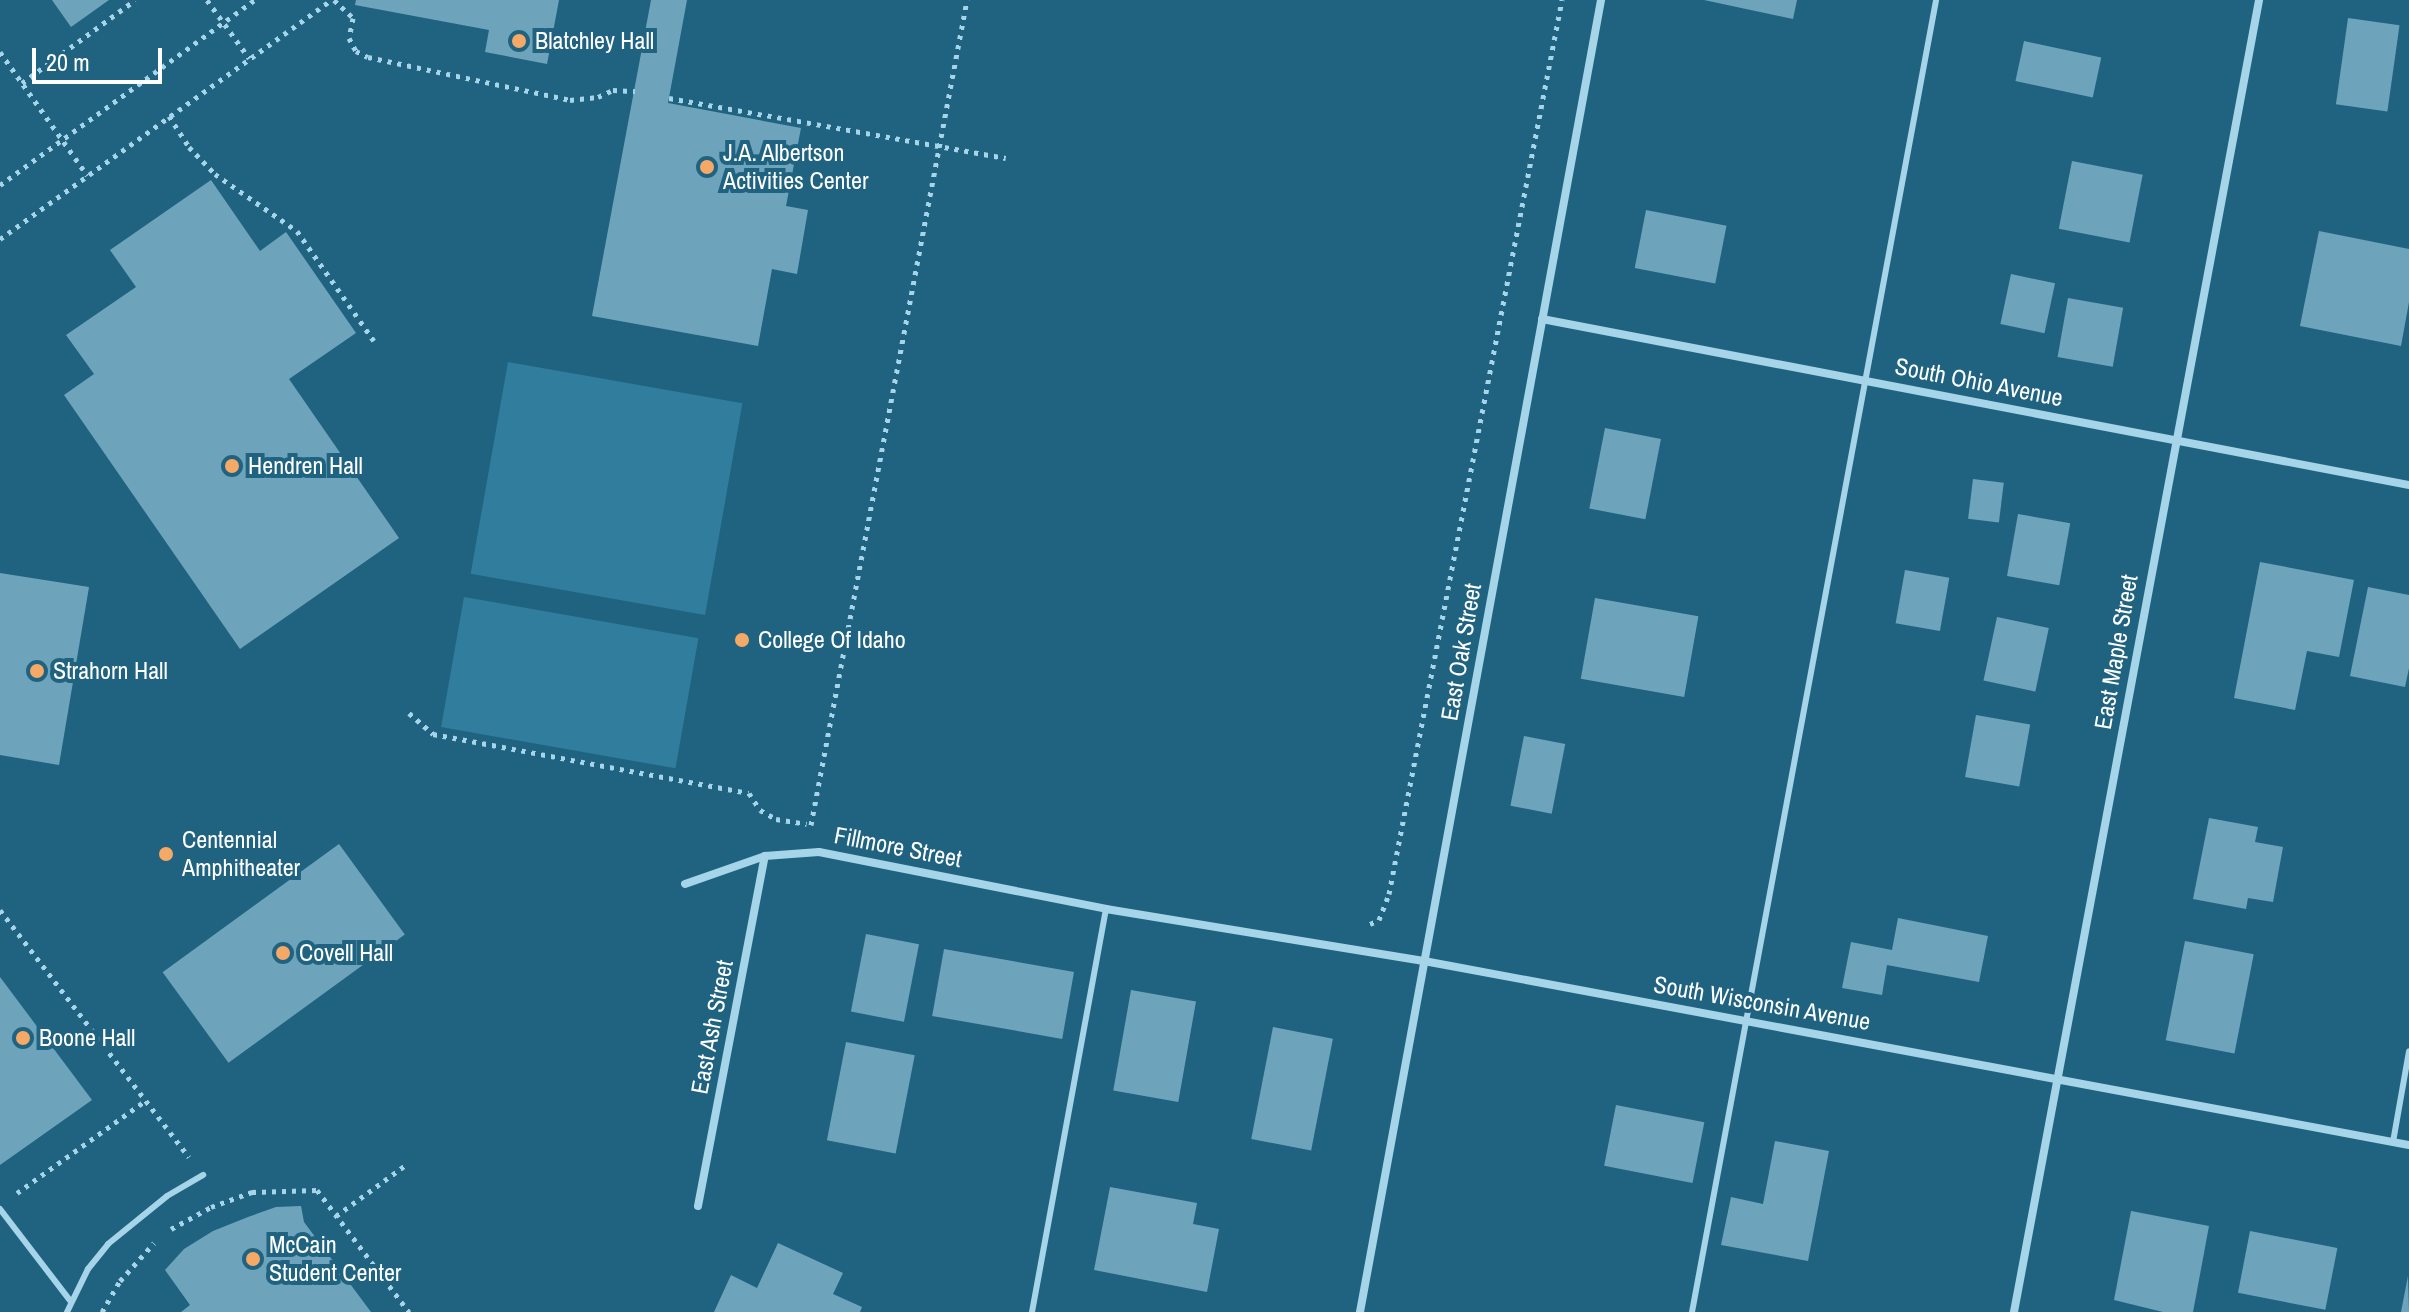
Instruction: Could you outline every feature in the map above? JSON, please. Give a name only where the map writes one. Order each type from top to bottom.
[{"type":"street","name":"East Oak Street","points":[[1360,1312],[1601,0]]},
{"type":"street","name":"East Maple Street","points":[[2014,1312],[2259,0]]},
{"type":"street","name":"South Ohio Avenue","points":[[1542,319],[2409,485]]},
{"type":"street","name":"Fillmore Street","points":[[685,884],[765,856],[819,852],[1106,909]]},
{"type":"street","name":"East Ash Street","points":[[698,1206],[765,856]]},
{"type":"street","name":"South Wisconsin Avenue","points":[[1106,909],[1424,961],[2409,1145]]},
{"type":"lane","points":[[1692,1312],[1936,0]]},
{"type":"lane","points":[[1032,1312],[1106,909]]},
{"type":"lane","points":[[2393,1142],[2409,1051]]},
{"type":"lane","points":[[67,1312],[88,1269],[108,1244],[167,1196],[203,1175]]},
{"type":"lane","points":[[0,1209],[71,1302]]},
{"type":"path","points":[[22,83],[135,0]]},
{"type":"path","points":[[207,0],[249,58]]},
{"type":"path","points":[[0,185],[255,0]]},
{"type":"path","points":[[0,239],[332,0],[353,18],[349,38],[356,51],[368,57],[570,100],[598,97],[613,90],[635,91]]},
{"type":"path","points":[[811,825],[967,0]]},
{"type":"path","points":[[1361,928],[1379,920],[1389,894],[1562,0]]},
{"type":"path","points":[[0,52],[87,175]]},
{"type":"path","points":[[669,98],[1006,158]]},
{"type":"path","points":[[169,116],[189,147],[215,174],[297,231],[374,341]]},
{"type":"path","points":[[409,713],[433,734],[749,793],[760,810],[776,819],[825,828]]},
{"type":"path","points":[[0,910],[223,1202]]},
{"type":"path","points":[[12,1197],[145,1101]]},
{"type":"path","points":[[336,1216],[407,1164]]},
{"type":"path","points":[[102,1312],[120,1281],[161,1234],[223,1202],[252,1192],[317,1190],[409,1312]]},
{"type":"shaded area","points":[[508,362],[742,403],[705,615],[471,574]]},
{"type":"shaded area","points":[[464,597],[698,638],[675,768],[441,727]]},
{"type":"building","points":[[52,0],[109,0],[71,27]]},
{"type":"building","name":"Blatchley Hall","points":[[356,0],[559,0],[547,64],[485,52],[489,30],[355,5]]},
{"type":"building","name":"J.A. Albertson Activities Center","points":[[651,0],[687,0],[668,103],[801,128],[786,206],[808,210],[797,274],[772,269],[758,346],[592,316]]},
{"type":"building","points":[[1704,0],[1797,0],[1793,19]]},
{"type":"building","points":[[2348,18],[2399,25],[2387,111],[2336,104]]},
{"type":"building","points":[[2024,41],[2101,57],[2093,98],[2015,81]]},
{"type":"building","points":[[2072,161],[2143,175],[2130,242],[2059,229]]},
{"type":"building","name":"Hendren Hall","points":[[211,180],[260,251],[286,232],[356,333],[289,379],[399,538],[240,649],[64,395],[94,374],[66,335],[136,287],[110,250]]},
{"type":"building","points":[[1646,210],[1726,226],[1715,284],[1635,268]]},
{"type":"building","points":[[2319,231],[2409,249],[2409,302],[2401,346],[2300,326]]},
{"type":"building","points":[[2011,274],[2055,283],[2044,333],[2000,324]]},
{"type":"building","points":[[2068,298],[2123,308],[2113,367],[2058,357]]},
{"type":"building","points":[[1605,428],[1661,439],[1645,519],[1589,508]]},
{"type":"building","points":[[1973,479],[2004,483],[1999,522],[1968,519]]},
{"type":"building","points":[[2018,514],[2070,523],[2059,585],[2007,576]]},
{"type":"building","points":[[2260,562],[2354,580],[2339,657],[2307,651],[2295,710],[2234,698]]},
{"type":"building","points":[[1905,570],[1949,578],[1940,631],[1896,623]]},
{"type":"building","name":"Strahorn Hall","points":[[0,573],[89,587],[59,765],[0,755]]},
{"type":"building","points":[[2368,587],[2409,595],[2409,668],[2405,687],[2350,676]]},
{"type":"building","points":[[1595,598],[1698,616],[1684,697],[1581,679]]},
{"type":"building","points":[[1997,617],[2049,628],[2035,692],[1983,681]]},
{"type":"building","points":[[1976,715],[2030,725],[2019,787],[1965,777]]},
{"type":"building","points":[[1524,736],[1565,744],[1552,814],[1510,806]]},
{"type":"building","points":[[2209,818],[2258,827],[2255,842],[2283,847],[2273,902],[2248,898],[2246,909],[2193,899]]},
{"type":"building","name":"Covell Hall","points":[[339,844],[405,935],[228,1063],[163,972]]},
{"type":"building","points":[[1898,918],[1988,936],[1979,982],[1887,965],[1882,995],[1842,988],[1851,942],[1892,950]]},
{"type":"building","points":[[866,934],[919,944],[904,1022],[851,1012]]},
{"type":"building","points":[[2185,941],[2254,954],[2234,1054],[2166,1040]]},
{"type":"building","points":[[944,949],[1074,972],[1062,1039],[932,1016]]},
{"type":"building","name":"Boone Hall","points":[[0,977],[92,1100],[0,1165]]},
{"type":"building","points":[[1131,990],[1196,1001],[1178,1102],[1113,1090]]},
{"type":"building","points":[[1273,1027],[1333,1039],[1311,1151],[1251,1139]]},
{"type":"building","points":[[846,1042],[915,1055],[896,1154],[827,1140]]},
{"type":"building","points":[[1616,1105],[1704,1122],[1693,1183],[1604,1166]]},
{"type":"building","points":[[1775,1141],[1829,1151],[1808,1261],[1721,1245],[1731,1197],[1763,1204]]},
{"type":"building","points":[[1110,1187],[1197,1203],[1193,1224],[1219,1229],[1207,1292],[1094,1270]]},
{"type":"building","name":"McCain Student Center","points":[[301,1206],[304,1222],[371,1312],[181,1312],[190,1305],[165,1270],[184,1249],[213,1231],[248,1217],[276,1207]]},
{"type":"building","points":[[2131,1211],[2209,1226],[2193,1312],[2163,1312],[2114,1300]]},
{"type":"building","points":[[2250,1231],[2337,1248],[2325,1310],[2238,1293]]},
{"type":"building","points":[[778,1243],[843,1273],[833,1294],[862,1307],[860,1312],[714,1312],[731,1275],[757,1288]]},
{"type":"building","points":[[2408,1276],[2409,1312],[2401,1312]]},
{"type":"place","name":"Blatchley Hall","points":[[519,41]]},
{"type":"place","name":"J.A. Albertson Activities Center","points":[[707,167]]},
{"type":"place","name":"Hendren Hall","points":[[232,466]]},
{"type":"place","name":"College Of Idaho","points":[[742,640]]},
{"type":"place","name":"Strahorn Hall","points":[[37,671]]},
{"type":"place","name":"Centennial Amphitheater","points":[[166,854]]},
{"type":"place","name":"Covell Hall","points":[[283,953]]},
{"type":"place","name":"Boone Hall","points":[[23,1038]]},
{"type":"place","name":"McCain Student Center","points":[[253,1259]]}]
